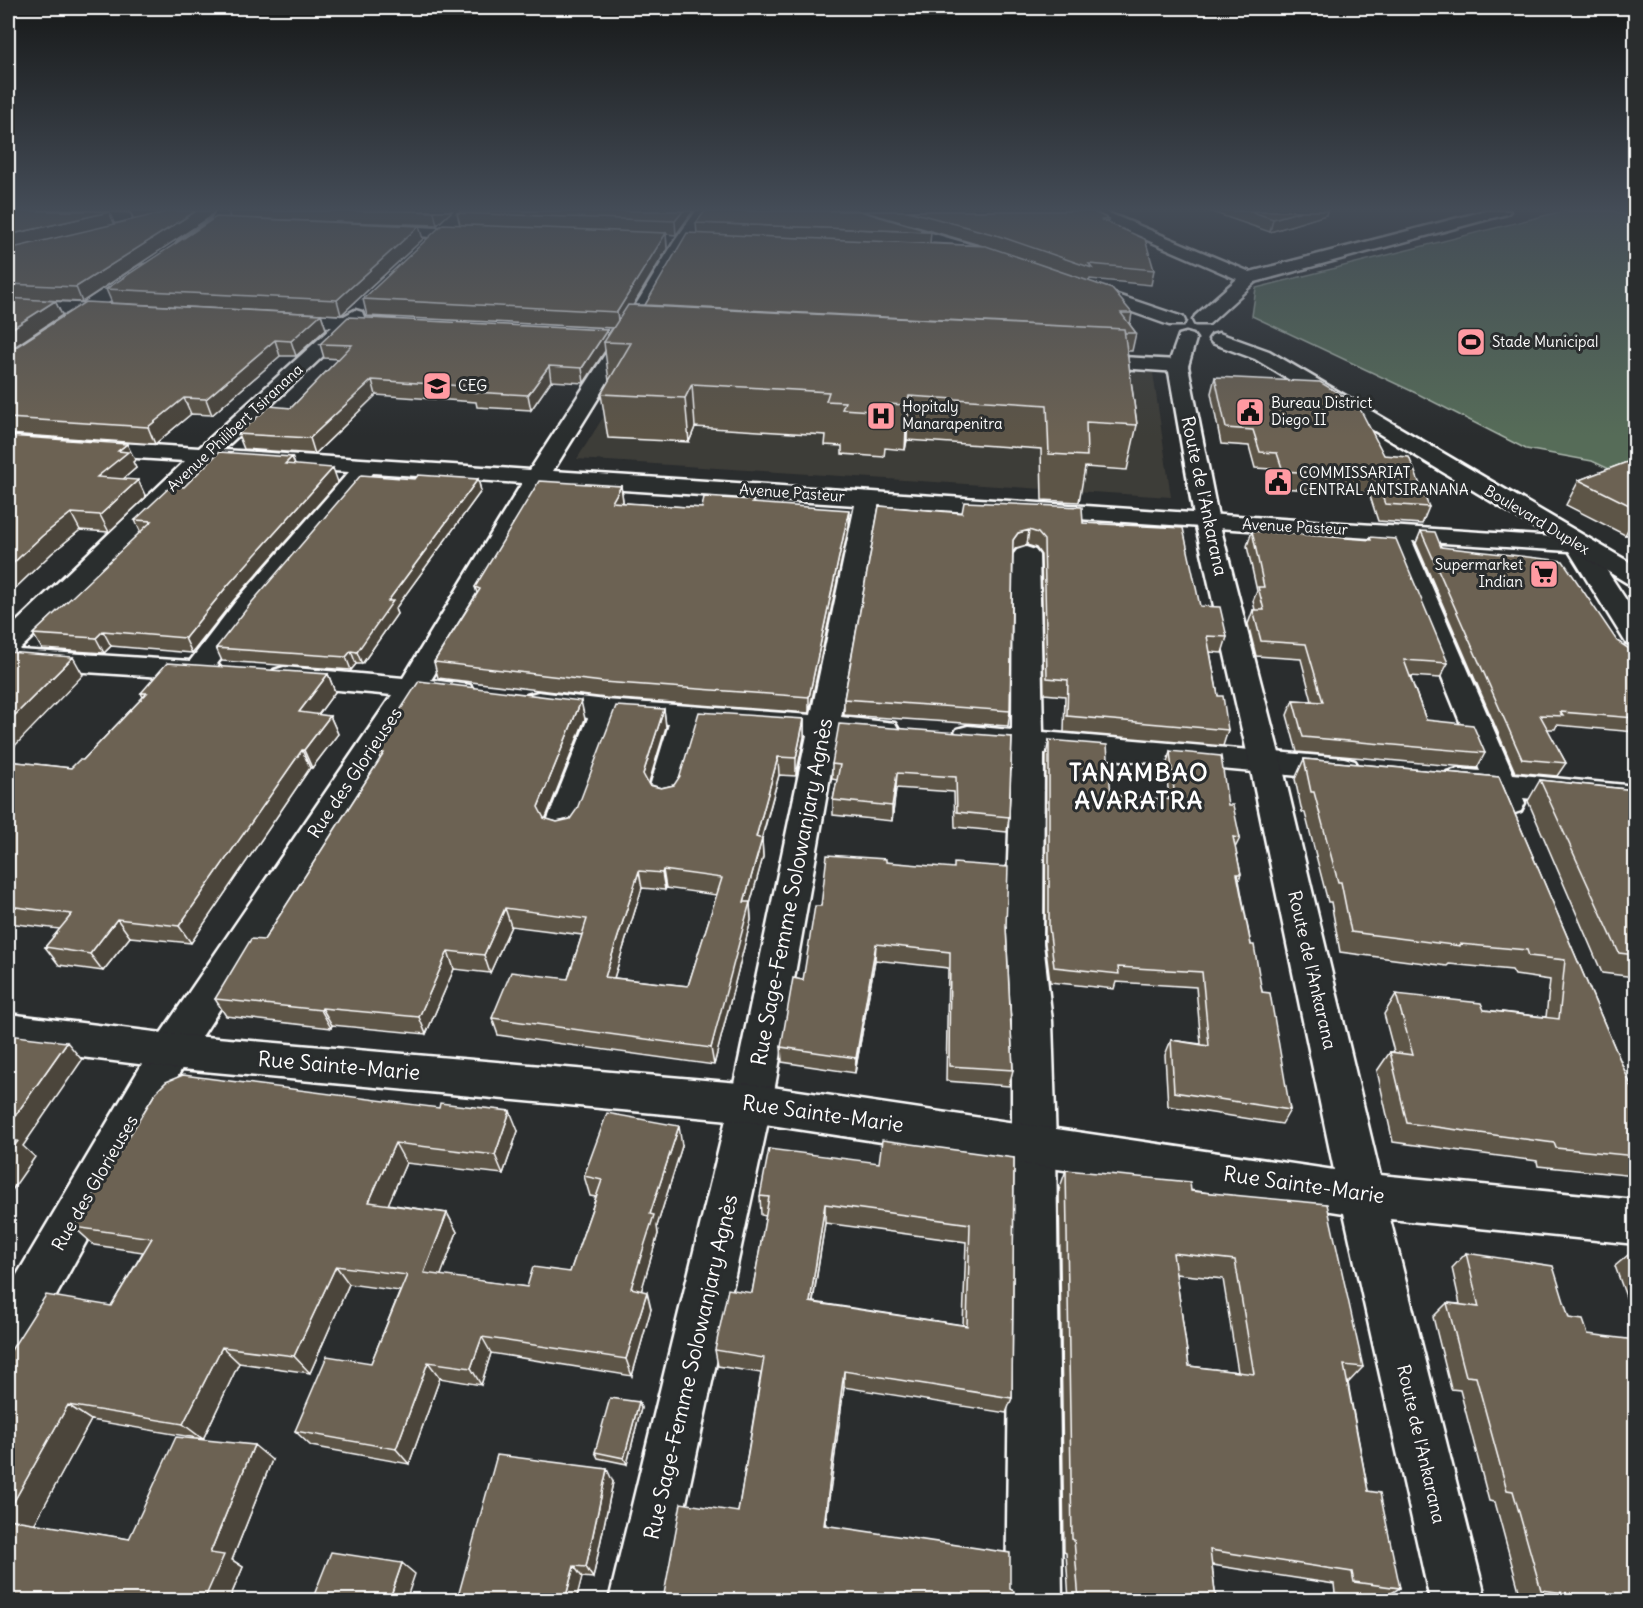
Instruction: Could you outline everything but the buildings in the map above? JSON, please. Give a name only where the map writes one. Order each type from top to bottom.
[{"type":"street","points":[[8,361],[121,286]]},
{"type":"street","name":"Rue des Glorieuses","points":[[8,1335],[171,1051],[413,686],[538,476],[656,286]]},
{"type":"street","points":[[1075,286],[1202,341],[1219,339],[1224,332],[1222,329],[1202,320]]},
{"type":"street","points":[[1181,330],[1202,320],[1240,286]]},
{"type":"street","points":[[8,305],[134,311]]},
{"type":"street","name":"Avenue Philibert Tsiranana","points":[[8,645],[204,456],[366,306]]},
{"type":"street","points":[[254,317],[407,325]]},
{"type":"street","name":"Route de l'Ankarana","points":[[1181,330],[1178,366],[1208,522],[1265,761],[1362,1195],[1458,1600]]},
{"type":"street","name":"Boulevard Duplex","points":[[1219,339],[1262,355],[1635,577]]},
{"type":"street","points":[[1060,360],[1178,366]]},
{"type":"street","name":"Avenue Pasteur","points":[[8,443],[1577,544]]},
{"type":"street","points":[[198,670],[246,607],[367,466]]},
{"type":"street","name":"Rue Sage-Femme Solowanjary Agnès","points":[[637,1600],[751,1103],[868,498]]},
{"type":"street","points":[[1396,533],[1519,827]]},
{"type":"street","points":[[1577,544],[1635,637]]},
{"type":"street","points":[[1026,555],[1028,741],[1024,943],[1032,1021],[1034,1145],[1034,1600]]},
{"type":"street","points":[[8,658],[413,686],[606,710],[1028,741],[1371,772]]},
{"type":"street","points":[[562,826],[606,710]]},
{"type":"street","points":[[664,793],[687,716]]},
{"type":"street","points":[[1430,778],[1635,798]]},
{"type":"street","name":"Rue Sainte-Marie","points":[[8,1031],[171,1051],[751,1103],[1362,1195],[1635,1222]]},
{"type":"shaded area","name":"Hopitaly Manarapenitra","points":[[648,346],[1153,373],[1171,497],[577,459]]},
{"type":"green space","name":"Stade Municipal","points":[[1264,286],[1635,286],[1635,481],[1592,461],[1526,449],[1420,395],[1252,316],[1256,288]]},
{"type":"place","name":"Stade Municipal","points":[[1471,342]]},
{"type":"place","name":"CEG","points":[[437,386]]},
{"type":"place","name":"Bureau District Diego II","points":[[1250,412]]},
{"type":"place","name":"Hopitaly Manarapenitra","points":[[881,416]]},
{"type":"place","name":"COMMISSARIAT CENTRAL ANTSIRANANA","points":[[1278,482]]},
{"type":"place","name":"Supermarket Indian","points":[[1544,574]]},
{"type":"district","name":"TANAMBAO AVARATRA","points":[[1139,787]]}]
